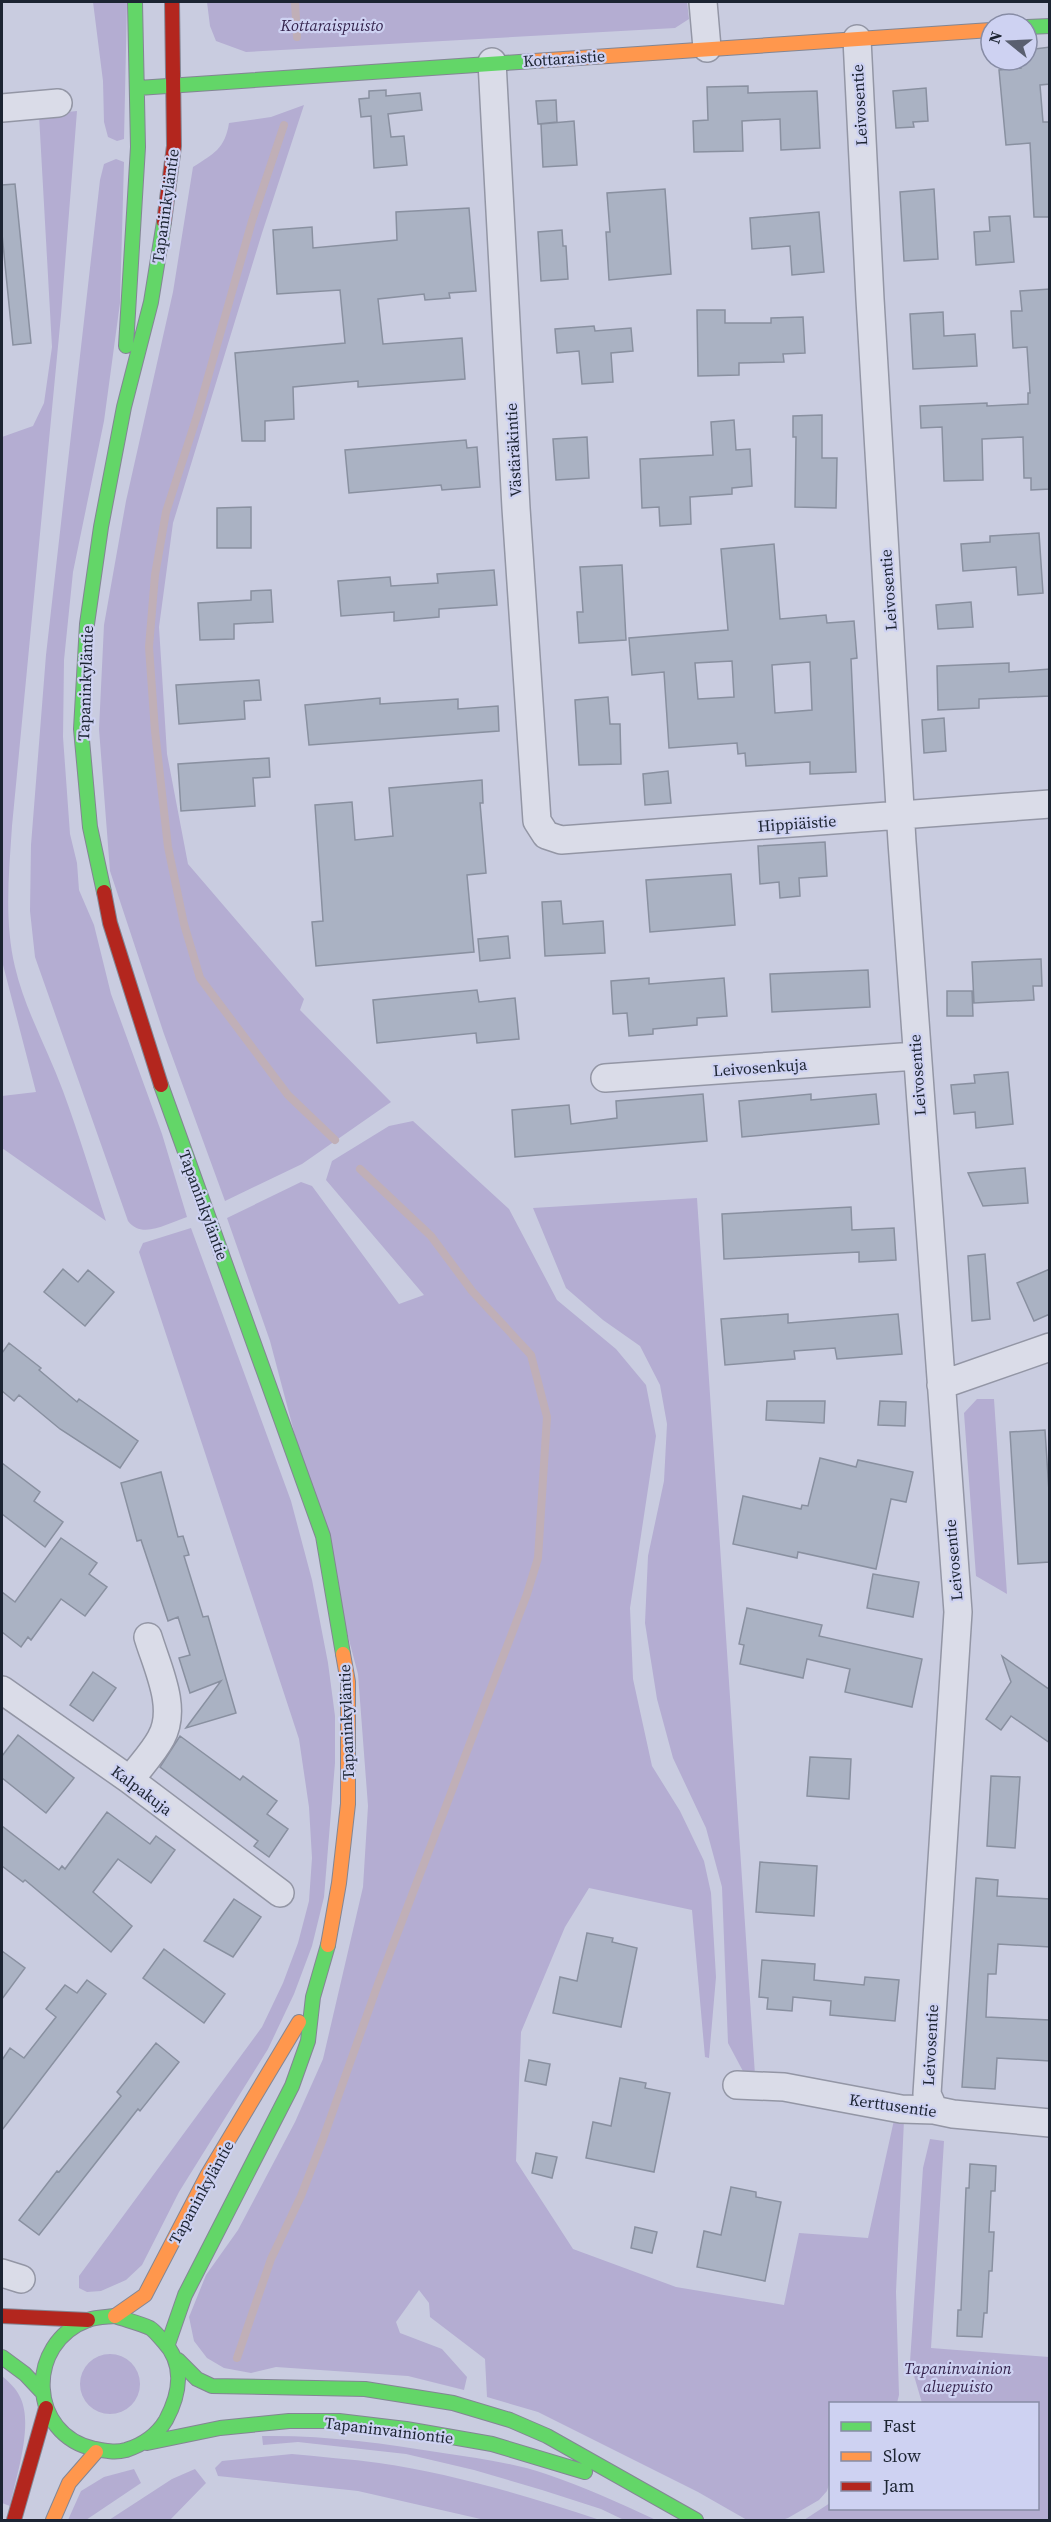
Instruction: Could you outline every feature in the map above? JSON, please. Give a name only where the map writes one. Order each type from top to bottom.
[{"type":"main road","name":"Tapaninkyläntie","points":[[124,408],[128,297],[138,147],[135,2]]},
{"type":"main road","name":"Tapaninkyläntie","points":[[168,2344],[185,2295],[292,2086],[308,2041],[313,1997],[327,1950],[339,1883],[348,1804],[348,1682],[323,1536],[149,1052],[110,923],[90,827],[81,729],[87,624],[101,527],[124,408],[151,302],[164,223],[174,147],[175,87],[172,2]]},
{"type":"main road","name":"Kottaraistie","points":[[138,88],[979,31]]},
{"type":"main road","name":"Tapaninkyläntie","points":[[115,2316],[145,2295],[208,2175],[313,1997]]},
{"type":"main road","points":[[2,2316],[88,2320],[115,2316],[134,2320],[150,2327],[168,2344],[178,2360],[180,2383],[176,2403],[165,2422],[147,2443],[122,2452],[96,2452],[74,2442],[61,2431],[46,2408],[41,2391],[44,2367],[55,2344],[69,2331],[88,2320]]},
{"type":"main road","points":[[2,2357],[25,2374],[41,2391]]},
{"type":"main road","name":"Tapaninvainiontie","points":[[178,2360],[197,2379],[212,2386],[228,2388],[288,2386],[365,2390],[453,2403],[510,2420],[547,2436],[696,2520]]},
{"type":"main road","points":[[14,2520],[23,2496],[34,2444],[46,2408]]},
{"type":"main road","name":"Tapaninvainiontie","points":[[147,2443],[220,2428],[289,2421],[339,2421],[406,2429],[492,2445],[627,2483]]},
{"type":"main road","points":[[53,2520],[65,2487],[76,2469],[96,2452]]},
{"type":"street","points":[[703,2],[707,48]]},
{"type":"street","name":"Leivosentie","points":[[857,39],[900,815],[958,1612],[927,2094],[934,2110]]},
{"type":"street","name":"Västäräkintie","points":[[492,63],[529,726],[537,821],[546,835]]},
{"type":"street","points":[[2,108],[58,102]]},
{"type":"street","name":"Hippiäistie","points":[[546,835],[561,840],[1050,804]]},
{"type":"street","name":"Leivosenkuja","points":[[605,1078],[916,1056]]},
{"type":"street","points":[[941,1385],[1050,1347]]},
{"type":"street","points":[[130,1780],[162,1737],[169,1716],[162,1681],[148,1637]]},
{"type":"street","name":"Kalpakuja","points":[[2,1690],[130,1780],[280,1893]]},
{"type":"street","name":"Kerttusentie","points":[[737,2085],[784,2087],[901,2109],[934,2110],[953,2114],[1050,2123]]},
{"type":"green space","points":[[93,2],[127,2],[124,139],[117,141],[108,137],[104,122],[103,81]]},
{"type":"green space","name":"Kottaraispuisto","points":[[207,2],[687,2],[689,19],[675,28],[246,52],[216,41],[210,26]]},
{"type":"green space","points":[[304,105],[173,523],[159,627],[167,754],[188,864],[304,999],[300,1010],[391,1102],[302,1164],[225,1201],[164,1034],[110,871],[99,729],[104,625],[126,501],[173,292],[193,167],[217,150],[225,139],[229,123],[271,117]]},
{"type":"green space","points":[[77,111],[61,315],[12,826],[8,915],[19,983],[63,1091],[106,1221],[2,1148],[2,1096],[36,1092],[2,961],[2,437],[33,426],[44,403],[52,347],[39,115]]},
{"type":"green space","points":[[116,159],[124,162],[120,303],[104,421],[73,572],[64,660],[63,737],[70,834],[77,863],[79,890],[94,925],[111,994],[162,1134],[187,1217],[148,1230],[134,1227],[128,1221],[35,957],[30,911],[31,845],[46,655],[100,180],[104,164]]},
{"type":"green space","points":[[413,1121],[509,1209],[557,1300],[616,1349],[646,1385],[656,1436],[630,1608],[633,1679],[652,1766],[680,1811],[704,1861],[711,1893],[716,1977],[709,2058],[705,2057],[692,1910],[589,1888],[565,1927],[521,2032],[516,2161],[573,2249],[676,2287],[784,2305],[799,2233],[868,2238],[894,2120],[904,2120],[896,2292],[899,2395],[897,2402],[829,2402],[829,2484],[827,2491],[819,2500],[782,2520],[747,2520],[698,2492],[538,2412],[487,2397],[485,2359],[430,2317],[429,2303],[419,2290],[396,2322],[400,2333],[442,2349],[467,2377],[464,2390],[408,2376],[276,2367],[251,2373],[224,2368],[207,2358],[194,2341],[189,2317],[206,2275],[238,2230],[295,2122],[323,2059],[363,1887],[368,1806],[358,1674],[270,1341],[227,1218],[301,1182],[312,1186],[399,1304],[424,1295],[326,1180],[332,1161],[389,1126]]},
{"type":"green space","points":[[697,1198],[755,2075],[745,2075],[728,2043],[722,1887],[706,1828],[673,1758],[657,1699],[645,1623],[648,1556],[664,1481],[667,1424],[660,1385],[640,1346],[603,1320],[566,1288],[533,1208]]},
{"type":"green space","points":[[191,1228],[291,1501],[312,1580],[328,1663],[335,1716],[335,1763],[324,1897],[312,1946],[294,1994],[268,2049],[179,2192],[142,2265],[126,2280],[101,2291],[87,2292],[79,2288],[79,2276],[262,2027],[283,1983],[298,1943],[309,1901],[312,1858],[309,1807],[299,1739],[139,1252],[143,1243]]},
{"type":"green space","points":[[977,1399],[994,1399],[1007,1594],[976,1576],[964,1413]]},
{"type":"green space","name":"Tapaninvainion aluepuisto","points":[[930,2139],[944,2141],[931,2348],[1049,2357],[1049,2520],[804,2520],[829,2504],[829,2510],[1039,2510],[1039,2402],[922,2402],[910,2362],[923,2168]]},
{"type":"green space","points":[[104,2354],[116,2354],[132,2362],[138,2372],[140,2384],[138,2396],[132,2406],[116,2414],[104,2414],[88,2406],[80,2390],[80,2378],[88,2362]]},
{"type":"green space","points":[[2,2376],[18,2394],[24,2408],[25,2421],[25,2436],[10,2506],[2,2503]]},
{"type":"green space","points":[[262,2436],[353,2440],[508,2464],[574,2484],[656,2520],[624,2520],[601,2509],[542,2490],[474,2470],[406,2454],[298,2442],[263,2445]]},
{"type":"green space","points":[[292,2454],[379,2463],[435,2473],[518,2494],[600,2520],[485,2520],[358,2491],[218,2476],[215,2468],[222,2461]]},
{"type":"green space","points":[[134,2469],[141,2483],[86,2520],[68,2520],[81,2491],[104,2477]]},
{"type":"green space","points":[[195,2469],[206,2483],[170,2520],[109,2520],[172,2479]]},
{"type":"building","points":[[1050,47],[1050,84],[1040,85],[1043,122],[1050,122],[1050,217],[1034,217],[1030,143],[1006,145],[999,72],[1039,72],[1039,48]]},
{"type":"building","points":[[748,86],[748,93],[817,91],[820,148],[781,150],[780,119],[742,121],[743,151],[694,152],[693,121],[708,120],[707,87]]},
{"type":"building","points":[[926,88],[928,121],[913,122],[914,127],[896,128],[893,91]]},
{"type":"building","points":[[386,90],[386,96],[420,93],[422,110],[388,114],[391,137],[404,136],[407,165],[374,168],[371,116],[361,117],[359,99],[369,98],[369,91]]},
{"type":"building","points":[[556,100],[557,122],[538,124],[536,101]]},
{"type":"building","points":[[574,121],[577,165],[543,167],[541,124]]},
{"type":"building","points":[[15,184],[31,343],[13,345],[2,234],[2,185]]},
{"type":"building","points":[[665,189],[671,274],[609,280],[606,232],[610,232],[607,193]]},
{"type":"building","points":[[934,189],[938,259],[904,261],[900,192]]},
{"type":"building","points":[[469,208],[476,291],[449,293],[450,298],[425,300],[424,294],[378,299],[383,344],[462,338],[465,379],[358,387],[358,381],[293,387],[294,419],[265,421],[265,441],[242,441],[235,353],[345,343],[340,290],[277,294],[273,230],[312,227],[313,248],[397,240],[396,212]]},
{"type":"building","points":[[819,212],[824,272],[792,275],[790,246],[752,249],[750,218]]},
{"type":"building","points":[[1010,216],[1014,262],[976,265],[974,232],[990,231],[989,217]]},
{"type":"building","points":[[562,230],[563,246],[566,246],[568,279],[541,281],[538,232]]},
{"type":"building","points":[[1050,289],[1050,489],[1031,490],[1031,478],[1024,478],[1023,437],[982,439],[983,480],[944,481],[942,427],[921,428],[920,406],[1028,404],[1028,393],[1030,393],[1027,347],[1013,348],[1011,311],[1022,311],[1020,291]]},
{"type":"building","points":[[697,310],[725,310],[725,323],[771,323],[771,318],[803,317],[805,353],[783,354],[784,362],[739,363],[739,375],[698,376]]},
{"type":"building","points":[[943,312],[944,336],[975,334],[977,366],[913,369],[910,314]]},
{"type":"building","points":[[594,326],[595,331],[631,328],[633,351],[611,353],[613,382],[582,384],[579,351],[557,353],[555,329]]},
{"type":"building","points":[[822,415],[822,458],[837,458],[836,508],[795,507],[796,437],[793,437],[793,416]]},
{"type":"building","points":[[734,420],[736,450],[750,449],[752,486],[732,488],[732,494],[690,497],[691,524],[660,526],[659,507],[642,508],[640,459],[713,455],[711,422]]},
{"type":"building","points":[[587,437],[589,478],[556,480],[553,439]]},
{"type":"building","points":[[466,440],[467,448],[477,447],[480,487],[442,490],[441,485],[349,493],[345,450]]},
{"type":"building","points":[[251,507],[251,548],[217,548],[217,508]]},
{"type":"building","points":[[1039,533],[1043,593],[1018,595],[1016,567],[963,571],[961,544],[990,542],[990,536]]},
{"type":"building","points":[[774,544],[780,619],[826,615],[827,623],[854,621],[857,658],[851,659],[856,772],[810,774],[810,762],[746,766],[745,753],[738,754],[737,743],[669,748],[664,672],[632,675],[629,638],[728,630],[721,549]],"holes":[[[732,661],[734,697],[698,699],[695,663]],[[810,662],[812,710],[775,713],[772,665]]]},
{"type":"building","points":[[622,565],[626,640],[579,643],[577,612],[583,612],[580,567]]},
{"type":"building","points":[[494,570],[497,605],[439,609],[439,617],[394,621],[394,612],[341,616],[338,581],[390,577],[391,586],[438,583],[437,574]]},
{"type":"building","points":[[271,590],[273,622],[234,624],[234,639],[200,640],[198,603],[251,600],[251,591]]},
{"type":"building","points":[[971,602],[973,627],[938,629],[936,605]]},
{"type":"building","points":[[1009,663],[1009,672],[1050,669],[1050,696],[979,699],[979,708],[938,710],[937,666]]},
{"type":"building","points":[[259,680],[261,700],[244,701],[245,719],[179,724],[176,685]]},
{"type":"building","points":[[608,697],[610,724],[620,724],[621,764],[579,765],[575,700]]},
{"type":"building","points":[[380,698],[380,704],[458,699],[458,709],[498,706],[499,731],[309,745],[305,705]]},
{"type":"building","points":[[944,718],[946,751],[924,753],[922,720]]},
{"type":"building","points":[[269,758],[270,777],[253,778],[255,806],[181,811],[178,764]]},
{"type":"building","points":[[668,771],[671,803],[645,805],[643,774]]},
{"type":"building","points":[[482,780],[483,803],[480,803],[486,873],[467,875],[474,952],[316,966],[312,922],[323,921],[315,805],[352,802],[355,840],[393,836],[389,788]]},
{"type":"building","points":[[825,842],[827,876],[799,878],[800,896],[780,898],[779,882],[760,884],[758,846]]},
{"type":"building","points":[[731,874],[735,925],[650,932],[646,880]]},
{"type":"building","points":[[561,901],[563,924],[603,921],[605,953],[545,956],[542,902]]},
{"type":"building","points":[[508,936],[510,958],[480,961],[478,939]]},
{"type":"building","points":[[1041,959],[1042,986],[1033,986],[1034,1000],[974,1003],[972,962]]},
{"type":"building","points":[[868,970],[870,1007],[772,1012],[770,974]]},
{"type":"building","points":[[649,978],[649,984],[724,978],[727,1016],[697,1018],[697,1025],[653,1029],[653,1034],[629,1036],[627,1013],[613,1014],[611,981]]},
{"type":"building","points":[[477,990],[479,1002],[515,998],[519,1039],[477,1043],[476,1033],[377,1043],[373,1000]]},
{"type":"building","points":[[947,991],[972,991],[973,1016],[947,1016]]},
{"type":"building","points":[[1008,1072],[1013,1124],[976,1128],[975,1112],[954,1114],[951,1085],[975,1083],[974,1075]]},
{"type":"building","points":[[703,1094],[707,1141],[515,1157],[512,1110],[569,1105],[571,1124],[617,1118],[616,1101]]},
{"type":"building","points":[[811,1094],[811,1100],[876,1094],[879,1124],[742,1137],[739,1101]]},
{"type":"building","points":[[1025,1168],[1028,1203],[983,1206],[968,1173]]},
{"type":"building","points":[[851,1207],[852,1230],[894,1228],[896,1260],[859,1262],[859,1252],[724,1259],[722,1214]]},
{"type":"building","points":[[985,1254],[990,1319],[972,1321],[968,1256]]},
{"type":"building","points":[[63,1269],[78,1282],[88,1270],[114,1292],[85,1326],[44,1292]]},
{"type":"building","points":[[1050,1269],[1050,1314],[1034,1321],[1017,1283]]},
{"type":"building","points":[[788,1314],[788,1323],[898,1314],[902,1354],[837,1359],[835,1348],[794,1351],[795,1359],[725,1365],[721,1319]]},
{"type":"building","points":[[9,1343],[41,1368],[39,1370],[77,1402],[79,1399],[138,1441],[120,1468],[60,1429],[19,1395],[14,1401],[2,1391],[2,1353]]},
{"type":"building","points":[[767,1401],[825,1401],[824,1423],[766,1420]]},
{"type":"building","points":[[880,1401],[906,1402],[905,1426],[878,1425]]},
{"type":"building","points":[[1045,1430],[1050,1507],[1050,1562],[1018,1564],[1010,1432]]},
{"type":"building","points":[[820,1458],[856,1467],[858,1460],[913,1472],[906,1502],[891,1499],[876,1569],[798,1552],[797,1558],[733,1544],[743,1496],[801,1509],[802,1505],[808,1506]]},
{"type":"building","points":[[2,1463],[40,1492],[34,1501],[63,1522],[45,1547],[2,1514]]},
{"type":"building","points":[[161,1472],[178,1537],[183,1536],[189,1555],[184,1556],[203,1617],[208,1616],[236,1713],[186,1728],[221,1681],[190,1693],[179,1658],[190,1655],[178,1617],[168,1621],[141,1540],[137,1541],[121,1483]]},
{"type":"building","points":[[61,1538],[97,1563],[89,1574],[107,1587],[85,1616],[61,1599],[31,1640],[28,1637],[21,1647],[2,1632],[2,1592],[15,1602]]},
{"type":"building","points":[[873,1574],[919,1582],[913,1617],[867,1608]]},
{"type":"building","points":[[747,1608],[822,1625],[819,1636],[922,1659],[912,1707],[845,1692],[850,1669],[807,1659],[803,1678],[740,1664],[744,1645],[739,1644]]},
{"type":"building","points":[[1002,1656],[1050,1690],[1050,1743],[1011,1716],[1001,1730],[986,1719],[1011,1682]]},
{"type":"building","points":[[93,1672],[116,1688],[93,1721],[70,1705]]},
{"type":"building","points":[[18,1735],[74,1778],[46,1813],[2,1778],[2,1756]]},
{"type":"building","points":[[180,1736],[240,1780],[243,1776],[277,1801],[267,1814],[288,1829],[269,1857],[254,1846],[258,1841],[160,1767]]},
{"type":"building","points":[[810,1757],[851,1759],[849,1799],[807,1796]]},
{"type":"building","points":[[991,1776],[1020,1777],[1015,1848],[987,1846]]},
{"type":"building","points":[[107,1812],[150,1844],[156,1836],[175,1850],[151,1883],[118,1859],[93,1892],[132,1926],[111,1952],[25,1880],[23,1882],[2,1866],[2,1826],[59,1870],[62,1866],[65,1869]]},
{"type":"building","points":[[760,1862],[817,1866],[814,1916],[756,1912]]},
{"type":"building","points":[[976,1878],[998,1880],[997,1896],[1050,1899],[1050,1947],[998,1944],[996,1974],[988,1974],[986,2017],[1050,2020],[1050,2061],[997,2058],[995,2089],[962,2087]]},
{"type":"building","points":[[234,1899],[261,1917],[233,1957],[204,1941]]},
{"type":"building","points":[[587,1933],[613,1938],[612,1942],[637,1948],[621,2027],[553,2013],[560,1977],[577,1981]]},
{"type":"building","points":[[164,1949],[225,1994],[204,2023],[143,1978]]},
{"type":"building","points":[[2,1951],[25,1968],[2,1999]]},
{"type":"building","points":[[762,1960],[815,1964],[814,1980],[864,1985],[865,1977],[899,1980],[895,2021],[830,2015],[831,2001],[793,1997],[792,2011],[767,2009],[768,1998],[759,1997]]},
{"type":"building","points":[[87,1980],[106,1994],[2,2130],[2,2060],[10,2048],[24,2058],[56,2017],[46,2009],[65,1985],[77,1993]]},
{"type":"building","points":[[156,2043],[179,2062],[140,2111],[138,2109],[39,2235],[19,2220],[121,2096],[117,2092]]},
{"type":"building","points":[[529,2060],[550,2064],[546,2085],[525,2081]]},
{"type":"building","points":[[620,2078],[646,2083],[645,2088],[670,2093],[654,2172],[586,2158],[593,2122],[611,2126]]},
{"type":"building","points":[[536,2153],[557,2157],[552,2178],[532,2173]]},
{"type":"building","points":[[970,2164],[996,2166],[995,2191],[991,2191],[989,2232],[994,2232],[992,2271],[989,2271],[987,2313],[984,2313],[982,2337],[957,2336],[958,2310],[961,2310],[966,2188],[969,2188]]},
{"type":"building","points":[[731,2187],[756,2192],[756,2197],[781,2202],[765,2281],[697,2267],[704,2231],[721,2235]]},
{"type":"building","points":[[635,2227],[657,2232],[652,2253],[631,2248]]},
{"type":"waterway","points":[[295,2],[297,37]]},
{"type":"waterway","points":[[284,125],[252,221],[197,416],[166,512],[155,575],[149,647],[155,731],[168,847],[184,924],[200,978],[288,1095],[335,1140]]},
{"type":"waterway","points":[[237,2358],[271,2259],[301,2196],[323,2139],[378,1984],[527,1594],[538,1558],[547,1417],[531,1355],[472,1291],[431,1236],[360,1169]]},
{"type":"traffic: fast","points":[[126,346],[138,147],[135,2]]},
{"type":"traffic: fast","points":[[1039,26],[1050,26]]},
{"type":"traffic: fast","points":[[138,88],[534,61]]},
{"type":"traffic: fast","points":[[104,892],[90,827],[81,729],[87,624],[101,527],[124,407],[151,302],[164,222]]},
{"type":"traffic: fast","points":[[161,1085],[323,1536],[343,1654]]},
{"type":"traffic: fast","points":[[168,2344],[185,2295],[292,2086],[308,2041],[313,1997],[328,1945]]},
{"type":"traffic: fast","points":[[115,2316],[146,2326],[155,2332],[175,2359],[178,2379],[175,2400],[166,2420],[158,2430],[138,2445],[115,2452],[95,2449],[73,2440],[57,2426],[47,2408],[43,2388],[45,2367],[53,2348],[67,2332],[88,2320],[115,2316]]},
{"type":"traffic: fast","points":[[2,2357],[25,2374],[41,2391]]},
{"type":"traffic: fast","points":[[178,2360],[197,2379],[212,2386],[365,2389],[453,2403],[510,2420],[547,2436],[696,2520]]},
{"type":"traffic: fast","points":[[147,2443],[220,2428],[289,2421],[339,2421],[406,2429],[492,2444],[585,2472]]},
{"type":"traffic: slow","points":[[534,61],[979,31]]},
{"type":"traffic: slow","points":[[328,1945],[339,1883],[348,1804],[348,1682],[343,1654]]},
{"type":"traffic: slow","points":[[115,2316],[145,2295],[208,2174],[299,2022]]},
{"type":"traffic: slow","points":[[53,2520],[69,2483],[96,2452]]},
{"type":"traffic: jam","points":[[164,222],[174,146],[172,2]]},
{"type":"traffic: jam","points":[[104,892],[110,923],[161,1085]]},
{"type":"traffic: jam","points":[[2,2316],[88,2320]]},
{"type":"traffic: jam","points":[[14,2520],[46,2408]]}]
